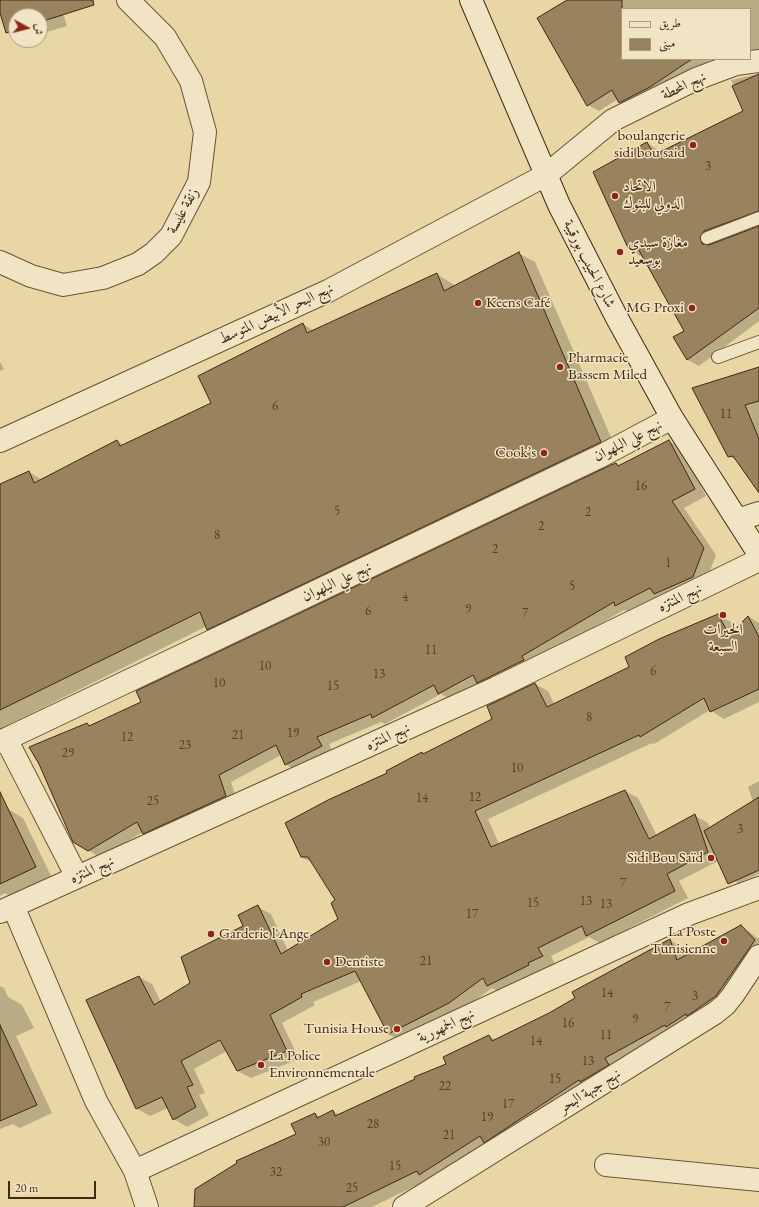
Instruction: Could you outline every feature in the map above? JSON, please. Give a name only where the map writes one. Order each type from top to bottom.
[{"type":"street","name":"زنقة عليسة","points":[[0,262],[31,276],[64,285],[104,278],[138,264],[154,253],[171,236],[199,182],[205,132],[191,81],[164,36],[128,0]]},
{"type":"street","name":"شارع الحبيب بورقيبة","points":[[471,0],[559,205],[617,318],[672,418],[759,554]]},
{"type":"street","name":"نهج المحطة","points":[[546,175],[612,120],[696,79],[736,64],[759,61]]},
{"type":"street","name":"نهج البحر الأبيض المتوسط","points":[[0,441],[328,291],[546,175]]},
{"type":"street","name":"نهج علي البلهوان","points":[[3,741],[601,456],[672,418]]},
{"type":"street","points":[[738,520],[759,513]]},
{"type":"street","name":"نهج المنتزه","points":[[6,909],[496,688],[759,560]]},
{"type":"street","points":[[3,741],[77,877]]},
{"type":"street","name":"نهج الجمهورية","points":[[135,1170],[682,918],[759,888]]},
{"type":"street","points":[[6,909],[96,1101],[135,1170],[147,1207]]},
{"type":"street","name":"نهج جبهة البحر","points":[[404,1207],[715,1013],[725,1005],[733,995],[759,956]]},
{"type":"street","points":[[606,1165],[759,1180]]},
{"type":"lane","points":[[707,238],[759,218]]},
{"type":"lane","points":[[718,357],[759,342]]},
{"type":"building","points":[[0,0],[93,0],[94,5],[48,19],[48,8],[8,8],[8,32],[6,33],[0,13]]},
{"type":"building","points":[[567,0],[622,0],[621,60],[690,60],[650,87],[619,103],[612,90],[587,106],[537,18]]},
{"type":"building","points":[[759,74],[759,211],[704,231],[700,237],[702,244],[709,245],[759,226],[759,308],[687,360],[673,337],[684,331],[637,247],[629,250],[593,172],[647,142],[654,155],[743,111],[732,86]]},
{"type":"building","points":[[519,252],[601,442],[207,630],[200,612],[0,710],[0,484],[29,471],[34,483],[117,440],[120,446],[211,403],[198,376],[303,323],[307,333],[437,273],[444,291]]},
{"type":"building","points":[[759,367],[759,401],[745,405],[759,439],[759,493],[733,456],[728,457],[692,388]]},
{"type":"building","points":[[669,440],[695,489],[672,501],[704,548],[693,577],[654,594],[650,588],[615,606],[614,602],[522,656],[524,660],[477,683],[473,675],[438,694],[434,685],[372,718],[371,714],[317,737],[322,746],[285,765],[276,745],[219,775],[226,796],[143,834],[137,822],[88,851],[73,842],[39,764],[29,747],[87,723],[89,726],[141,702],[136,691],[611,465],[616,463],[618,466]]},
{"type":"building","points":[[718,614],[729,635],[748,616],[759,637],[759,689],[710,712],[704,698],[640,737],[639,735],[475,811],[491,847],[625,790],[649,839],[695,814],[708,852],[667,874],[675,891],[586,936],[582,926],[538,948],[543,956],[528,963],[529,965],[487,986],[483,978],[449,1003],[388,1034],[355,971],[301,994],[302,997],[270,1015],[287,1051],[237,1071],[220,1040],[181,1061],[193,1085],[187,1087],[196,1107],[173,1120],[162,1097],[136,1109],[86,1000],[139,976],[154,1005],[190,983],[181,957],[243,926],[238,915],[258,905],[281,954],[338,919],[331,903],[335,900],[308,857],[301,857],[285,823],[328,800],[387,773],[386,771],[422,752],[423,754],[492,719],[487,706],[535,683],[547,707],[629,667],[625,657],[659,639]]},
{"type":"building","points":[[0,792],[36,867],[0,884]]},
{"type":"building","points":[[759,797],[759,870],[728,884],[704,831]]},
{"type":"building","points":[[741,925],[755,940],[716,996],[687,1016],[686,1014],[666,1027],[665,1025],[605,1058],[609,1065],[580,1082],[579,1080],[484,1143],[480,1136],[419,1175],[417,1171],[343,1207],[194,1207],[195,1189],[237,1163],[236,1161],[296,1134],[291,1124],[315,1113],[317,1118],[333,1110],[335,1116],[415,1079],[414,1077],[446,1064],[443,1057],[489,1035],[492,1041],[549,1013],[575,998],[572,992],[670,939],[677,960]]},
{"type":"building","points":[[0,1025],[37,1105],[0,1121]]},
{"type":"place","name":"boulangerie sidi bou said","points":[[693,145]]},
{"type":"place","name":"الاتحاد الدولي للبنوك","points":[[615,196]]},
{"type":"place","name":"مغازة سيدي بوسعيد","points":[[620,252]]},
{"type":"place","name":"Keens Café","points":[[478,303]]},
{"type":"place","name":"MG Proxi","points":[[692,308]]},
{"type":"place","name":"Pharmacie Bassem Miled","points":[[560,367]]},
{"type":"place","name":"Cook’s","points":[[544,453]]},
{"type":"place","name":"الخيرات السبعة","points":[[723,615]]},
{"type":"place","name":"Sidi Bou Saïd","points":[[711,858]]},
{"type":"place","name":"Garderie l'Ange","points":[[211,934]]},
{"type":"place","name":"La Poste Tunisienne","points":[[724,941]]},
{"type":"place","name":"Dentiste","points":[[327,962]]},
{"type":"place","name":"Tunisia House","points":[[397,1029]]},
{"type":"place","name":"La Police Environnementale","points":[[261,1065]]}]
